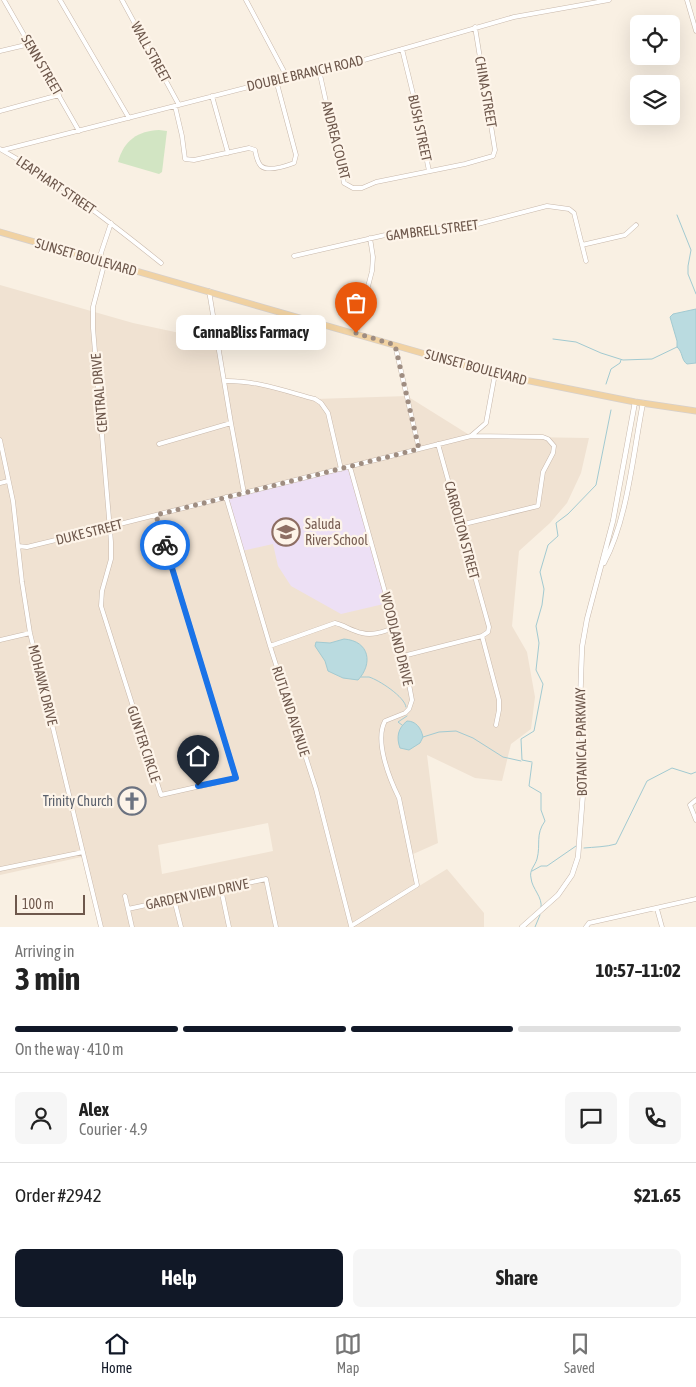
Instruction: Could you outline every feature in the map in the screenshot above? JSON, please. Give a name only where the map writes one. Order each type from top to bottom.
[{"type":"main road","name":"SUNSET BOULEVARD","points":[[0,232],[494,374],[635,402],[696,411]]},
{"type":"street","name":"SENN STREET","points":[[4,0],[79,131]]},
{"type":"street","points":[[60,0],[129,118]]},
{"type":"street","name":"WALL STREET","points":[[122,0],[177,105],[185,159],[194,160],[228,153]]},
{"type":"street","points":[[246,0],[287,77]]},
{"type":"street","name":"DOUBLE BRANCH ROAD","points":[[1,149],[434,41],[475,27],[514,17],[609,0]]},
{"type":"street","points":[[687,0],[696,31]]},
{"type":"street","name":"CHINA STREET","points":[[475,27],[494,138],[495,150],[493,156]]},
{"type":"street","points":[[0,51],[30,44]]},
{"type":"street","name":"BUSH STREET","points":[[402,49],[429,172],[493,156]]},
{"type":"street","name":"ANDREA COURT","points":[[319,70],[344,183],[353,188],[362,188],[376,182],[429,172]]},
{"type":"street","points":[[212,96],[228,153],[249,148],[254,150],[259,164],[266,168],[288,165],[296,160],[296,155],[276,80]]},
{"type":"street","points":[[0,111],[59,95]]},
{"type":"street","name":"LEAPHART STREET","points":[[1,149],[69,192],[161,263]]},
{"type":"street","name":"GAMBRELL STREET","points":[[294,256],[370,238],[411,231],[470,226],[547,206],[569,209],[574,213],[582,245]]},
{"type":"street","points":[[102,262],[102,253],[111,223]]},
{"type":"street","points":[[586,261],[582,245],[624,235],[636,225]]},
{"type":"street","points":[[356,333],[372,271],[373,257],[370,238]]},
{"type":"street","name":"CENTRAL DRIVE","points":[[102,262],[103,269],[93,307],[109,526]]},
{"type":"street","points":[[209,291],[230,423],[244,493]]},
{"type":"street","points":[[395,345],[419,449]]},
{"type":"street","points":[[471,436],[486,423],[494,374]]},
{"type":"street","points":[[224,381],[250,381],[315,399],[321,403],[328,413],[341,469]]},
{"type":"street","name":"BOTANICAL PARKWAY","points":[[522,927],[561,890],[572,875],[577,862],[584,768],[580,704],[582,647],[587,619],[613,521],[635,402]]},
{"type":"street","name":"BOTANICAL PARKWAY","points":[[601,569],[619,524],[643,403]]},
{"type":"street","points":[[159,444],[230,423]]},
{"type":"street","name":"DUKE STREET","points":[[18,546],[28,547],[471,436],[543,437],[550,440],[554,446],[553,453],[543,472],[538,506],[460,525]]},
{"type":"street","name":"MOHAWK DRIVE","points":[[0,440],[13,501],[30,633],[101,927]]},
{"type":"street","name":"CARROLTON STREET","points":[[438,444],[489,627],[488,632],[482,636]]},
{"type":"street","name":"WOODLAND DRIVE","points":[[350,467],[404,656],[412,704],[405,713],[385,721],[381,736],[385,759],[399,798],[417,885],[351,926]]},
{"type":"street","points":[[0,483],[8,481]]},
{"type":"street","name":"RUTLAND AVENUE","points":[[226,497],[270,646],[316,788],[351,926]]},
{"type":"street","name":"GUNTER CIRCLE","points":[[109,526],[111,559],[102,591],[102,606],[161,795],[236,778],[156,515]]},
{"type":"street","points":[[270,646],[335,623],[362,634],[379,633],[395,628]]},
{"type":"street","points":[[0,640],[30,633]]},
{"type":"street","points":[[404,656],[482,636],[499,700],[496,725]]},
{"type":"street","points":[[696,800],[690,805],[696,820]]},
{"type":"street","points":[[0,870],[83,852]]},
{"type":"street","name":"GARDEN VIEW DRIVE","points":[[128,909],[266,879],[276,927]]},
{"type":"street","points":[[221,889],[229,927]]},
{"type":"street","points":[[125,896],[132,927]]},
{"type":"street","points":[[174,899],[181,927]]},
{"type":"street","points":[[586,927],[589,923],[696,899]]},
{"type":"street","points":[[657,909],[662,927]]},
{"type":"shaded area","points":[[0,285],[133,323],[217,341],[224,381],[236,380],[315,399],[407,396],[471,436],[589,438],[581,473],[567,503],[550,523],[519,551],[512,626],[527,652],[535,697],[531,729],[511,744],[502,781],[475,778],[427,755],[438,843],[411,855],[417,885],[349,927],[101,927],[86,856],[0,875]],"holes":[[[268,823],[273,851],[162,874],[158,845]]]},
{"type":"shaded area","points":[[350,467],[388,603],[341,614],[291,586],[278,566],[273,544],[242,551],[226,497]]},
{"type":"shaded area","points":[[447,869],[484,913],[484,927],[352,927]]},
{"type":"green space","points":[[167,131],[162,172],[159,174],[118,162],[124,148],[133,138],[145,132]]},
{"type":"water","points":[[696,309],[696,363],[687,364],[677,347],[670,317],[673,314]]},
{"type":"water","points":[[344,639],[359,644],[366,654],[366,667],[358,680],[343,678],[328,671],[325,661],[315,646],[316,642],[330,643]]},
{"type":"water","points":[[407,721],[413,722],[418,726],[423,737],[420,743],[409,750],[400,748],[398,740],[400,730]]},
{"type":"waterway","points":[[677,215],[691,250],[688,274],[696,294]]},
{"type":"waterway","points":[[553,339],[576,342],[623,360],[652,359],[677,347]]},
{"type":"waterway","points":[[606,384],[611,369],[620,363],[621,360]]},
{"type":"waterway","points":[[532,762],[522,760],[521,739],[534,731],[543,684],[536,670],[539,643],[536,626],[544,589],[540,572],[548,545],[558,536],[556,523],[568,514],[596,485],[611,410]]},
{"type":"waterway","points":[[361,677],[369,677],[385,685],[405,703],[406,707]]},
{"type":"waterway","points":[[402,725],[398,722],[407,716]]},
{"type":"waterway","points":[[423,737],[439,732],[456,731],[473,738],[503,757],[521,761]]},
{"type":"waterway","points":[[532,763],[529,786],[541,793],[541,810],[545,821],[539,835],[537,859],[531,870],[533,886],[540,900],[541,908]]},
{"type":"waterway","points":[[584,848],[616,844],[647,781],[672,768],[691,774],[696,772]]},
{"type":"waterway","points":[[532,871],[541,866],[547,866],[576,846]]},
{"type":"waterway","points":[[535,927],[540,915]]},
{"type":"way so far","points":[[165,545],[156,515],[419,449],[395,345],[356,333]]},
{"type":"place","name":"CannaBliss Farmacy","points":[[356,333]]},
{"type":"place","name":"Saluda River School","points":[[286,532]]},
{"type":"place","name":"Trinity Church","points":[[132,801]]},
{"type":"route","points":[[165,545],[236,778],[198,786]]}]
